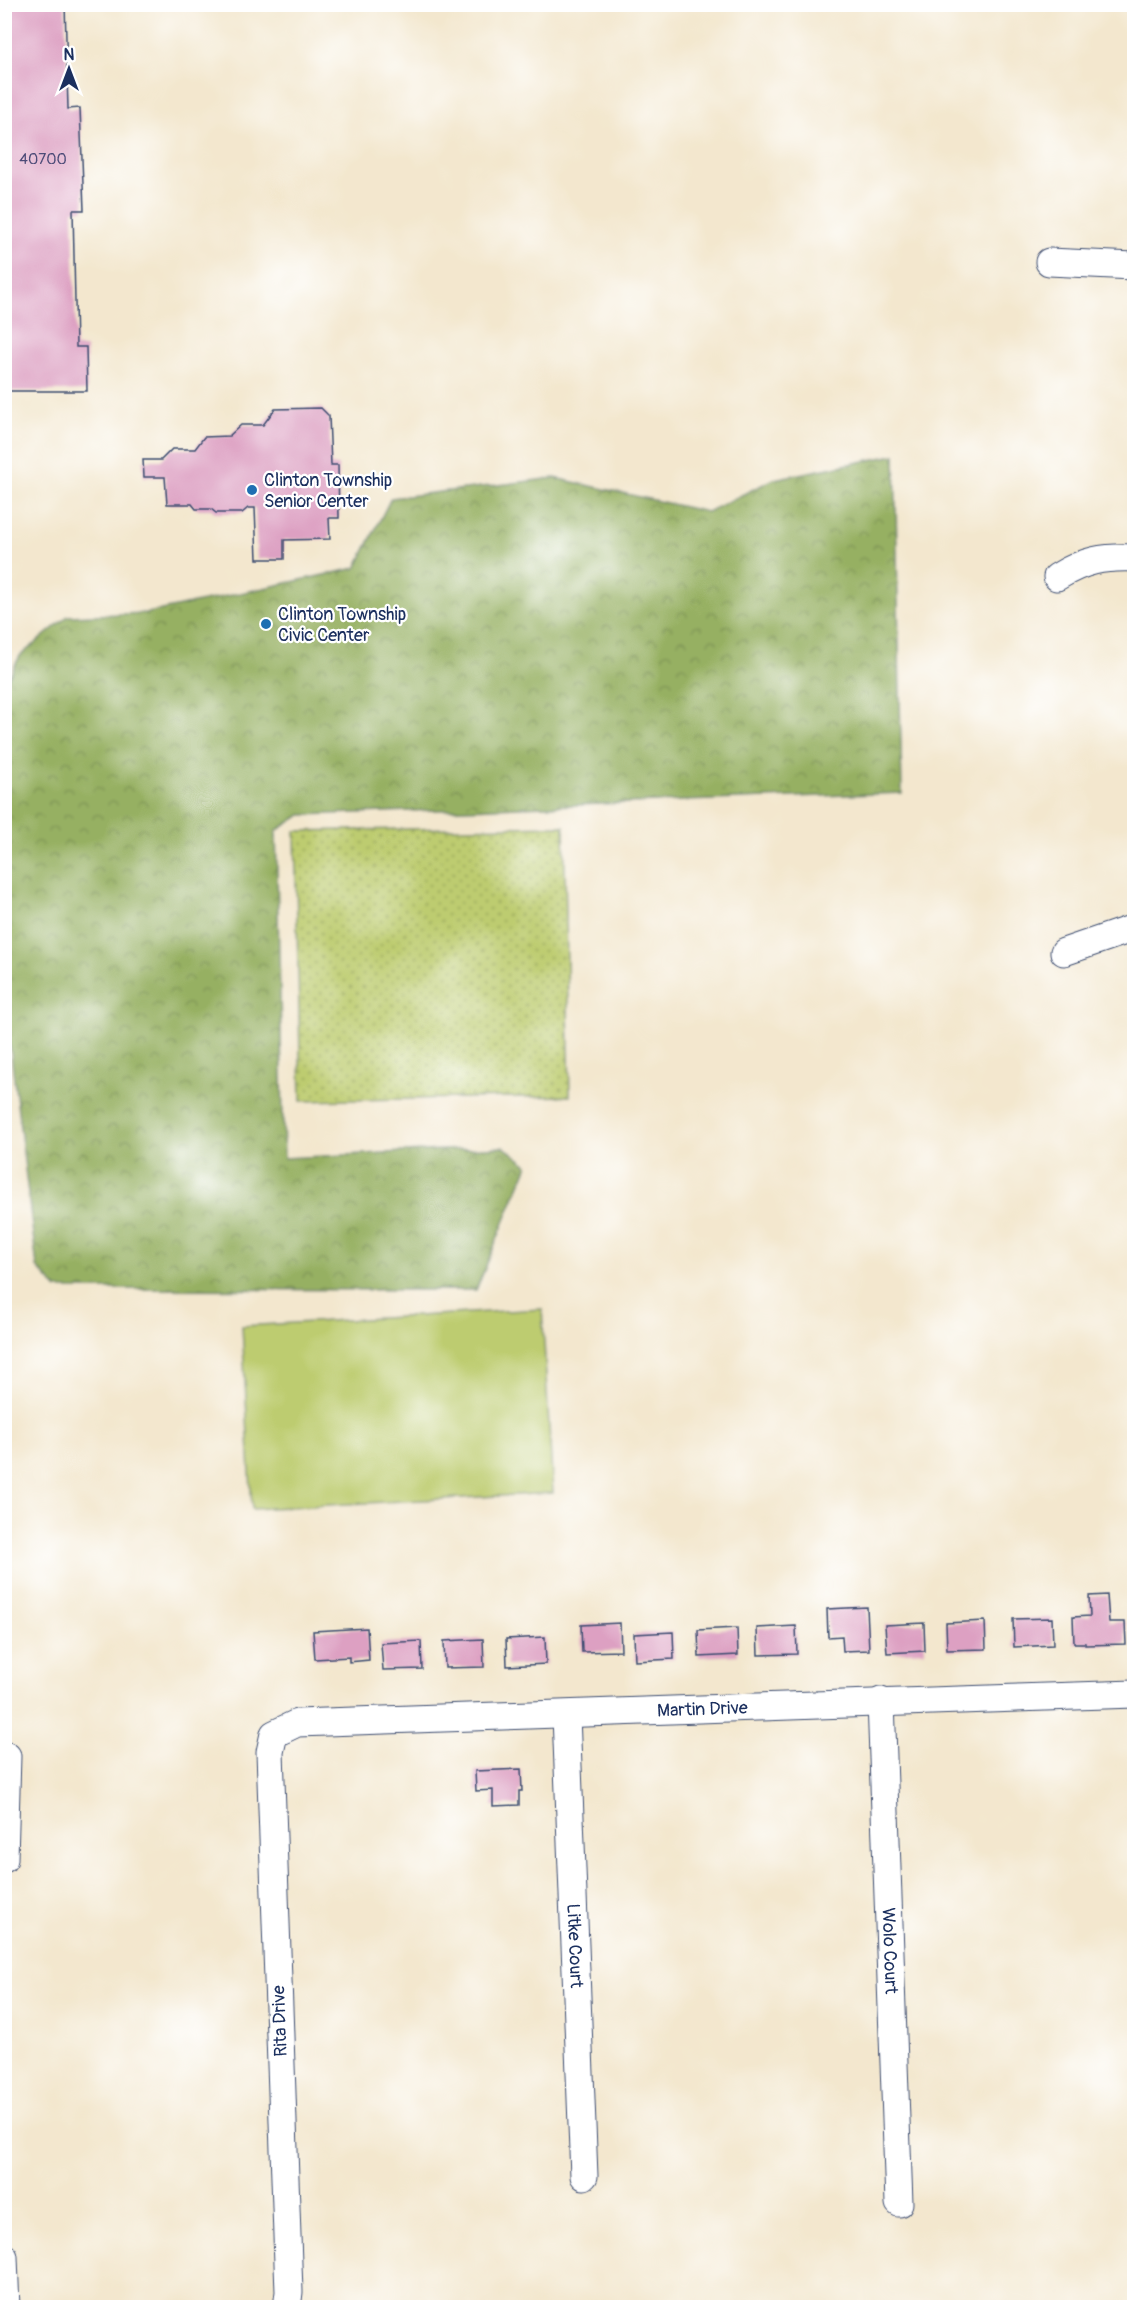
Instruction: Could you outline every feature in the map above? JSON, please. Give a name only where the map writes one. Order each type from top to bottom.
[{"type":"street","points":[[1048,262],[1134,266]]},
{"type":"street","points":[[1057,577],[1091,560],[1134,558]]},
{"type":"street","points":[[1064,952],[1134,928]]},
{"type":"street","name":"Martin Drive","points":[[274,1734],[297,1723],[1134,1694]]},
{"type":"street","name":"Wolo Court","points":[[881,1701],[899,2203]]},
{"type":"street","name":"Litke Court","points":[[566,1715],[584,2176]]},
{"type":"street","name":"Rita Drive","points":[[274,1734],[270,1752],[289,2292],[287,2307]]},
{"type":"street","points":[[4,1859],[7,1756]]},
{"type":"street","points":[[4,2257],[6,2307]]},
{"type":"green space","points":[[895,455],[902,793],[301,815],[276,831],[284,1158],[504,1147],[528,1165],[476,1290],[57,1289],[37,1267],[4,997],[4,686],[20,656],[68,616],[148,613],[356,568],[391,498],[555,478],[707,512],[774,479]]},
{"type":"green space","points":[[564,826],[570,1096],[301,1101],[295,831]]},
{"type":"green space","points":[[542,1309],[553,1493],[252,1509],[242,1326]]},
{"type":"building","points":[[4,4],[65,4],[68,109],[80,108],[84,210],[73,210],[76,347],[86,347],[87,391],[4,391]]},
{"type":"building","name":"Clinton Township Senior Center","points":[[321,408],[329,416],[331,465],[338,465],[339,518],[329,518],[330,539],[284,540],[284,559],[257,559],[255,508],[248,508],[242,513],[216,513],[211,509],[196,509],[192,504],[167,504],[165,477],[144,477],[143,460],[161,460],[172,449],[195,449],[204,437],[229,436],[241,425],[263,425],[275,409]]},
{"type":"building","points":[[1107,1595],[1109,1622],[1125,1622],[1126,1644],[1074,1643],[1073,1617],[1090,1616],[1089,1596]]},
{"type":"building","points":[[867,1607],[869,1650],[843,1651],[842,1636],[828,1637],[827,1609]]},
{"type":"building","points":[[1052,1618],[1053,1645],[1014,1647],[1013,1619]]},
{"type":"building","points":[[985,1621],[986,1649],[947,1650],[946,1623]]},
{"type":"building","points":[[620,1623],[621,1651],[582,1652],[581,1625]]},
{"type":"building","points":[[924,1623],[925,1651],[887,1653],[885,1625]]},
{"type":"building","points":[[796,1626],[797,1654],[758,1655],[757,1628]]},
{"type":"building","points":[[367,1628],[369,1660],[349,1662],[349,1657],[315,1659],[313,1631]]},
{"type":"building","points":[[737,1628],[738,1655],[699,1657],[698,1630]]},
{"type":"building","points":[[673,1632],[674,1659],[635,1661],[634,1634]]},
{"type":"building","points":[[545,1637],[546,1664],[507,1666],[506,1639]]},
{"type":"building","points":[[483,1639],[484,1667],[445,1668],[444,1641]]},
{"type":"building","points":[[421,1641],[422,1669],[383,1670],[381,1643]]},
{"type":"building","points":[[521,1769],[522,1791],[519,1791],[519,1805],[493,1806],[493,1790],[476,1791],[475,1771]]},
{"type":"place","name":"Clinton Township Senior Center","points":[[252,490]]},
{"type":"place","name":"Clinton Township Civic Center","points":[[266,624]]}]
